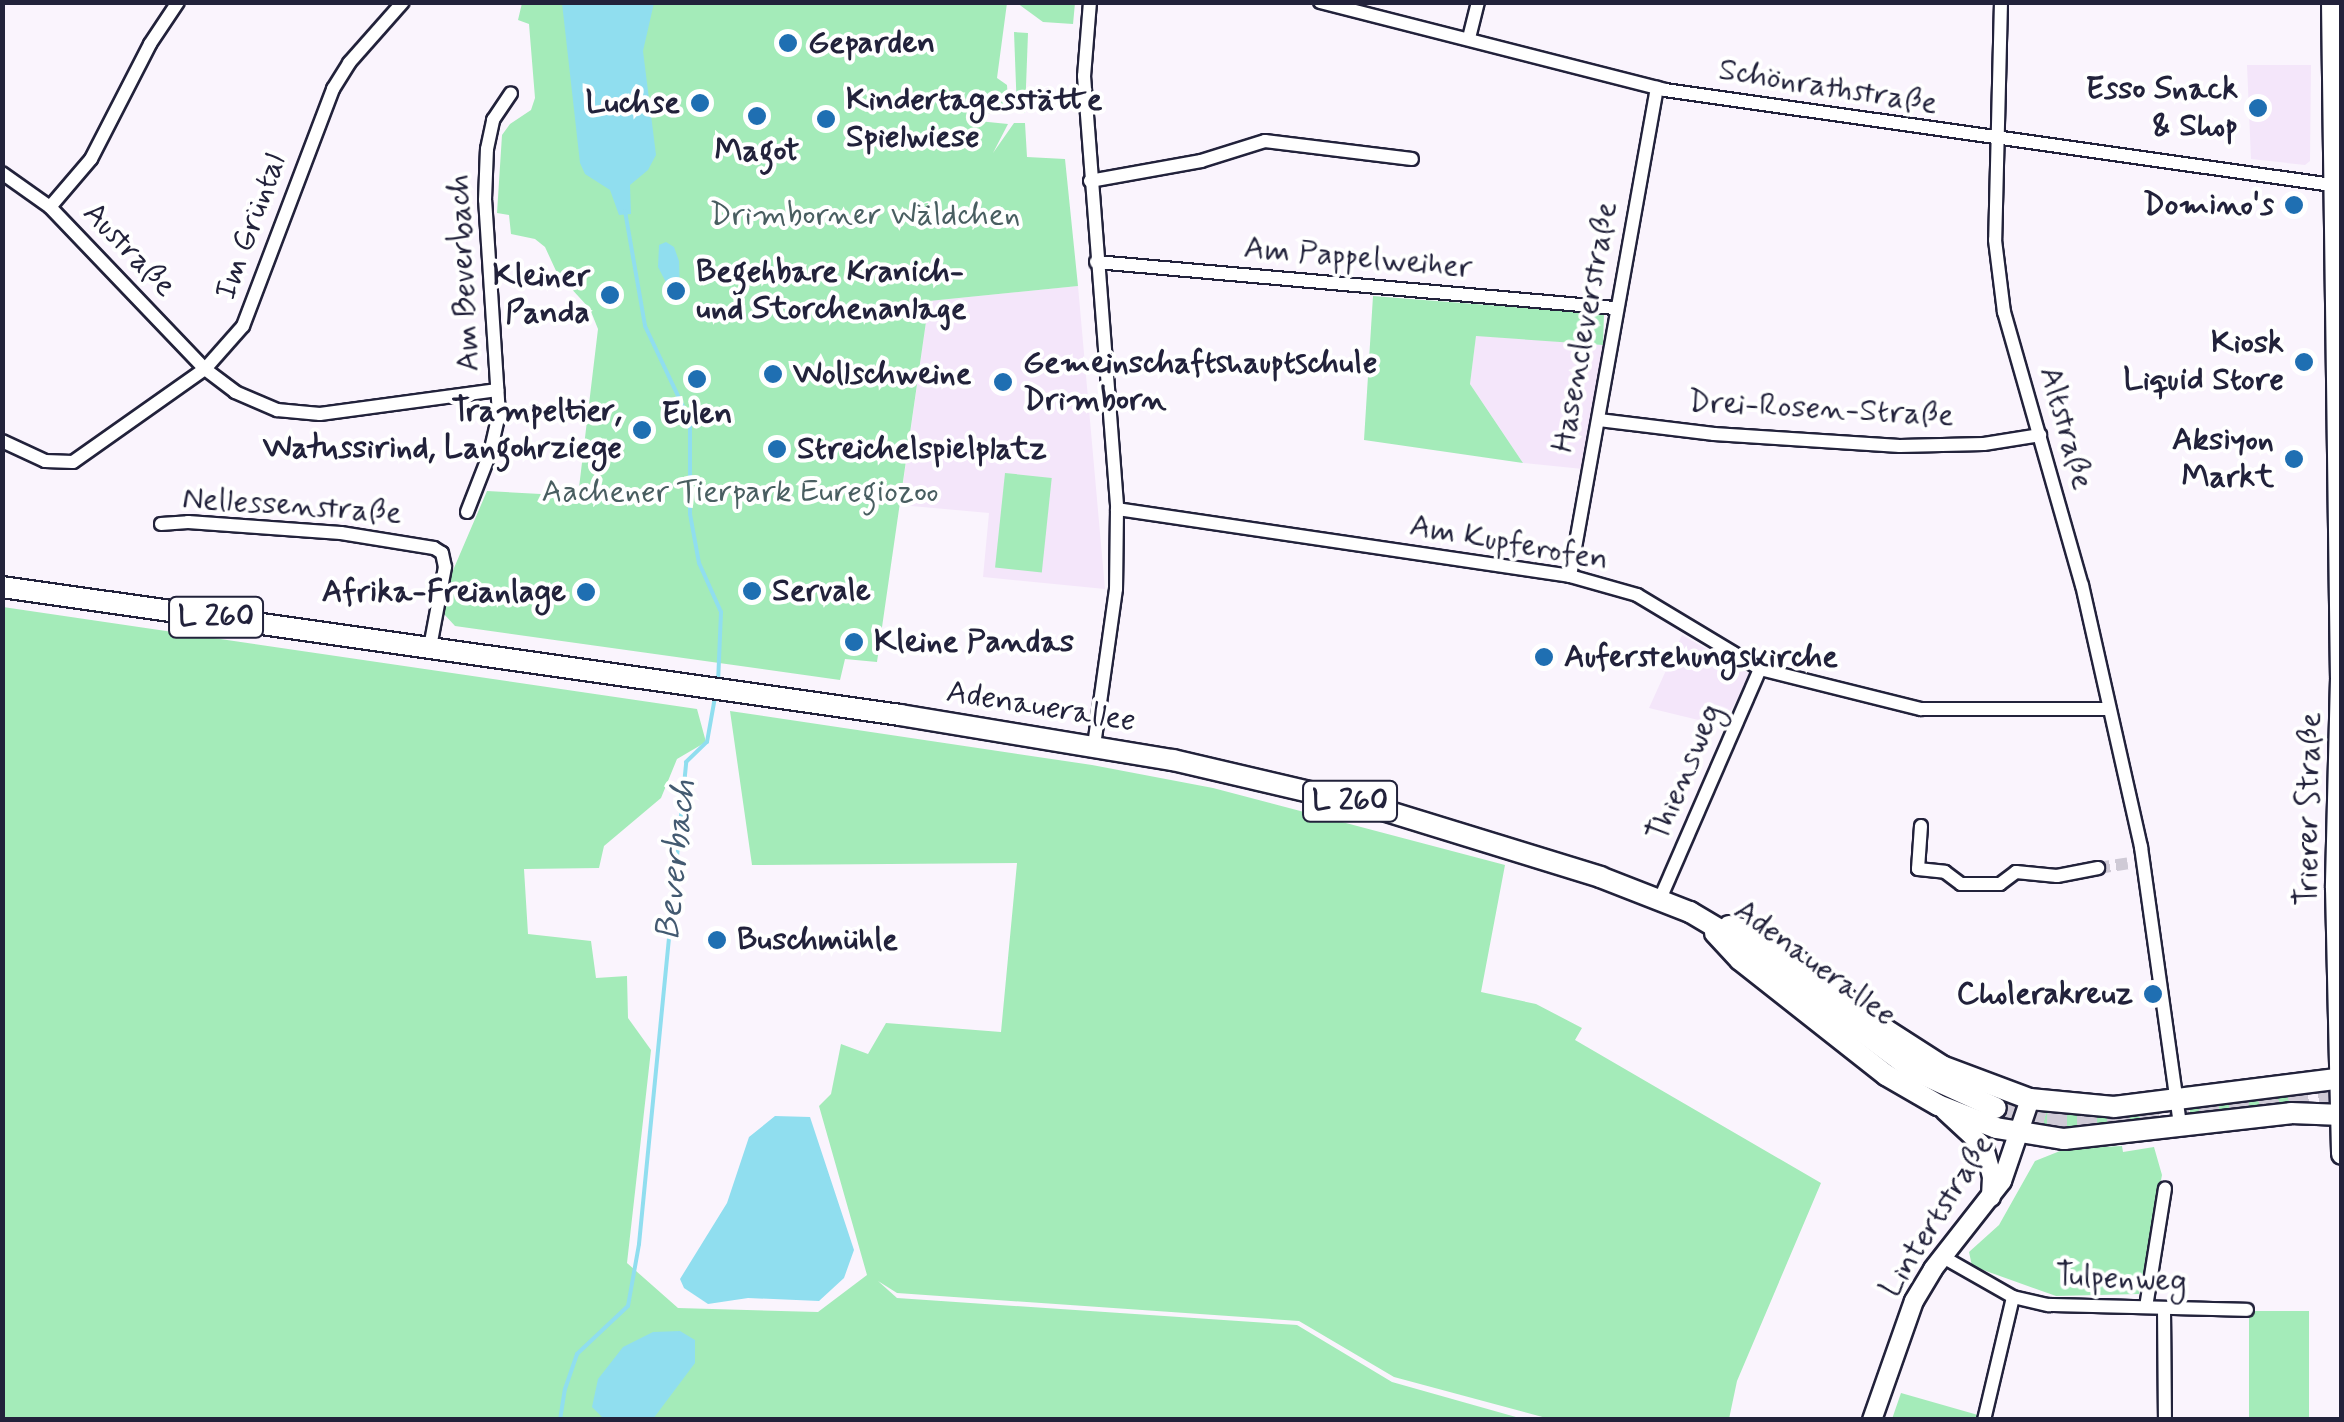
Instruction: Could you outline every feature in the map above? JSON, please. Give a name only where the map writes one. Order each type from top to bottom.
[{"type":"main road","name":"Trierer Straße","points":[[2332,2],[2338,186],[2341,694],[2336,888],[2342,1154]]},
{"type":"main road","name":"Adenauerallee","points":[[2,587],[430,646],[1094,746],[1216,769],[1373,807],[1660,899],[1703,919],[1750,946],[1913,1070],[1996,1108]]},
{"type":"main road","points":[[1703,919],[1759,934],[1913,1049],[1974,1080],[2030,1099],[2097,1108],[2341,1078]]},
{"type":"main road","points":[[1703,919],[1740,960],[1886,1074],[1938,1105],[2021,1134],[2098,1138],[2291,1113],[2341,1115]]},
{"type":"main road","name":"Lintertstraße","points":[[1872,1420],[1914,1301],[1992,1197],[2021,1134],[2030,1099]]},
{"type":"main road","points":[[1938,1105],[1984,1147],[1990,1164],[1992,1197]]},
{"type":"street","points":[[50,207],[91,160],[132,76],[178,2]]},
{"type":"street","name":"Im Grüntal","points":[[2,441],[44,461],[73,462],[205,369],[243,326],[333,89],[349,63],[403,2]]},
{"type":"street","points":[[1090,2],[1084,58],[1090,181],[1117,510],[1116,589],[1094,746]]},
{"type":"street","name":"Schönrathstraße","points":[[1320,2],[1657,88],[1996,140],[2338,186]]},
{"type":"street","points":[[1469,38],[1478,2]]},
{"type":"street","name":"Altstraße","points":[[2000,2],[1995,240],[2004,312],[2082,586],[2109,709],[2180,1126]]},
{"type":"street","name":"Hasencleverstraße","points":[[1570,576],[1657,88]]},
{"type":"street","name":"Am Beverbach","points":[[467,512],[490,453],[499,415],[485,200],[486,149],[493,120],[511,93]]},
{"type":"street","points":[[1090,181],[1201,161],[1266,141],[1412,159]]},
{"type":"street","name":"Austraße","points":[[2,173],[50,207],[205,369],[235,392],[278,410],[320,414],[498,390]]},
{"type":"street","name":"Am Pappelweiher","points":[[1096,262],[1615,308]]},
{"type":"street","name":"Drei-Rosen-Straße","points":[[1599,420],[1714,434],[1900,446],[1984,444],[2040,435]]},
{"type":"street","name":"Am Kupferofen","points":[[1117,510],[1570,576],[1636,596],[1760,669],[1921,709],[2109,709]]},
{"type":"street","name":"Nellessenstraße","points":[[161,524],[188,522],[340,532],[434,548],[442,553],[445,566],[430,646]]},
{"type":"street","name":"Thiensweg","points":[[1660,899],[1760,669]]},
{"type":"street","points":[[1921,826],[1918,869],[1945,872],[1961,884],[2000,884],[2016,872],[2056,876],[2098,868]]},
{"type":"street","points":[[2146,1307],[2165,1188]]},
{"type":"street","name":"Tulpenweg","points":[[1944,1257],[2013,1297],[2074,1308],[2247,1310]]},
{"type":"street","points":[[1984,1420],[2013,1297]]},
{"type":"street","points":[[2164,1309],[2165,1420]]},
{"type":"shaded area","points":[[2247,65],[2311,65],[2310,161],[2305,165],[2251,159]]},
{"type":"shaded area","name":"Gemeinschaftshauptschule Drimborn","points":[[1078,286],[1105,589],[983,577],[989,513],[900,505],[929,301]]},
{"type":"shaded area","points":[[1476,335],[1603,345],[1583,469],[1523,463],[1470,384]]},
{"type":"shaded area","points":[[1682,635],[1750,674],[1723,726],[1649,708]]},
{"type":"green space","name":"Aachener Tierpark Euregiozoo","points":[[522,3],[1007,3],[997,78],[1007,85],[1009,114],[981,113],[978,121],[1008,124],[993,153],[1014,123],[1025,123],[1027,157],[1065,159],[1078,286],[929,301],[877,662],[845,659],[840,680],[455,626],[444,614],[451,575],[487,491],[578,496],[598,329],[590,309],[557,273],[545,247],[535,239],[511,234],[509,215],[497,213],[502,135],[510,124],[531,110],[535,98],[529,24],[518,20]]},
{"type":"green space","points":[[1017,3],[1075,3],[1073,24],[1043,22]]},
{"type":"green space","points":[[1014,32],[1028,33],[1025,113],[1017,112]]},
{"type":"green space","points":[[1373,296],[1604,314],[1603,345],[1476,336],[1470,384],[1523,463],[1364,440]]},
{"type":"green space","points":[[1005,473],[1052,478],[1042,572],[995,567]]},
{"type":"green space","points":[[3,607],[697,709],[706,742],[677,759],[661,798],[604,846],[599,868],[524,869],[528,934],[591,941],[596,978],[627,976],[628,1018],[651,1050],[627,1263],[678,1308],[818,1312],[867,1275],[819,1106],[831,1094],[841,1044],[868,1054],[886,1023],[1001,1032],[1017,863],[752,865],[730,711],[1092,765],[1213,788],[1505,865],[1481,992],[1536,1004],[1582,1028],[1575,1040],[1821,1183],[1737,1381],[1729,1419],[1550,1419],[1394,1377],[1299,1321],[897,1293],[878,1281],[897,1298],[1297,1325],[1392,1382],[1523,1419],[3,1420]]},
{"type":"green space","points":[[2297,1090],[2298,1105],[2202,1115],[2191,1114],[2189,1109]]},
{"type":"green space","points":[[2039,1113],[2146,1113],[2148,1125],[2098,1132],[2034,1127],[2033,1120]]},
{"type":"green space","points":[[2122,1146],[2123,1152],[2154,1147],[2162,1175],[2139,1294],[2056,1296],[1972,1266],[1969,1252],[1999,1225],[2035,1161],[2065,1149]]},
{"type":"green space","points":[[2249,1311],[2309,1311],[2309,1419],[2249,1419]]},
{"type":"green space","points":[[1901,1393],[1978,1415],[1977,1419],[1892,1419]]},
{"type":"water","points":[[562,3],[654,3],[643,51],[656,155],[648,170],[630,185],[631,214],[619,215],[610,190],[585,174],[580,163]]},
{"type":"water","points":[[666,242],[674,247],[679,261],[680,291],[673,296],[658,267],[659,245]]},
{"type":"water","points":[[775,1116],[810,1117],[854,1250],[844,1278],[819,1301],[748,1298],[708,1304],[684,1288],[680,1279],[727,1203],[749,1137]]},
{"type":"water","points":[[680,1331],[695,1340],[695,1363],[653,1419],[604,1419],[592,1407],[598,1379],[623,1347],[653,1332]]},
{"type":"waterway","name":"Beverbach","points":[[625,211],[645,326],[690,421],[690,514],[699,563],[721,612],[718,683]]},
{"type":"waterway","name":"Beverbach","points":[[560,1420],[577,1354],[628,1306],[639,1244],[686,762],[707,742],[715,697]]},
{"type":"tunnel","points":[[2098,868],[2128,863]]},
{"type":"tunnel","points":[[1996,1108],[2047,1121],[2110,1123],[2342,1095]]},
{"type":"place","name":"Geparden","points":[[788,43]]},
{"type":"place","name":"Luchse","points":[[700,103]]},
{"type":"place","name":"Esso Snack & Shop","points":[[2258,108]]},
{"type":"place","name":"Magot","points":[[757,116]]},
{"type":"place","name":"Kindertagesstätte Spielwiese","points":[[826,119]]},
{"type":"place","name":"Domino's","points":[[2294,205]]},
{"type":"place","name":"Begehbare Kranich- und Storchenanlage","points":[[676,291]]},
{"type":"place","name":"Kleiner Panda","points":[[610,295]]},
{"type":"place","name":"Kiosk Liquid Store","points":[[2304,362]]},
{"type":"place","name":"Wollschweine","points":[[773,374]]},
{"type":"place","name":"Eulen","points":[[697,379]]},
{"type":"place","name":"Gemeinschaftshauptschule Drimborn","points":[[1003,382]]},
{"type":"place","name":"Trampeltier, Watussirind, Langohrziege","points":[[642,430]]},
{"type":"place","name":"Streichelspielplatz","points":[[777,449]]},
{"type":"place","name":"Aksiyon Markt","points":[[2294,459]]},
{"type":"place","name":"Servale","points":[[752,591]]},
{"type":"place","name":"Afrika-Freianlage","points":[[586,592]]},
{"type":"place","name":"Kleine Pandas","points":[[854,642]]},
{"type":"place","name":"Auferstehungskirche","points":[[1544,657]]},
{"type":"place","name":"Buschmühle","points":[[717,940]]},
{"type":"place","name":"Cholerakreuz","points":[[2153,994]]},
{"type":"park label","name":"Drimborner Wäldchen","points":[[865,215]]}]
